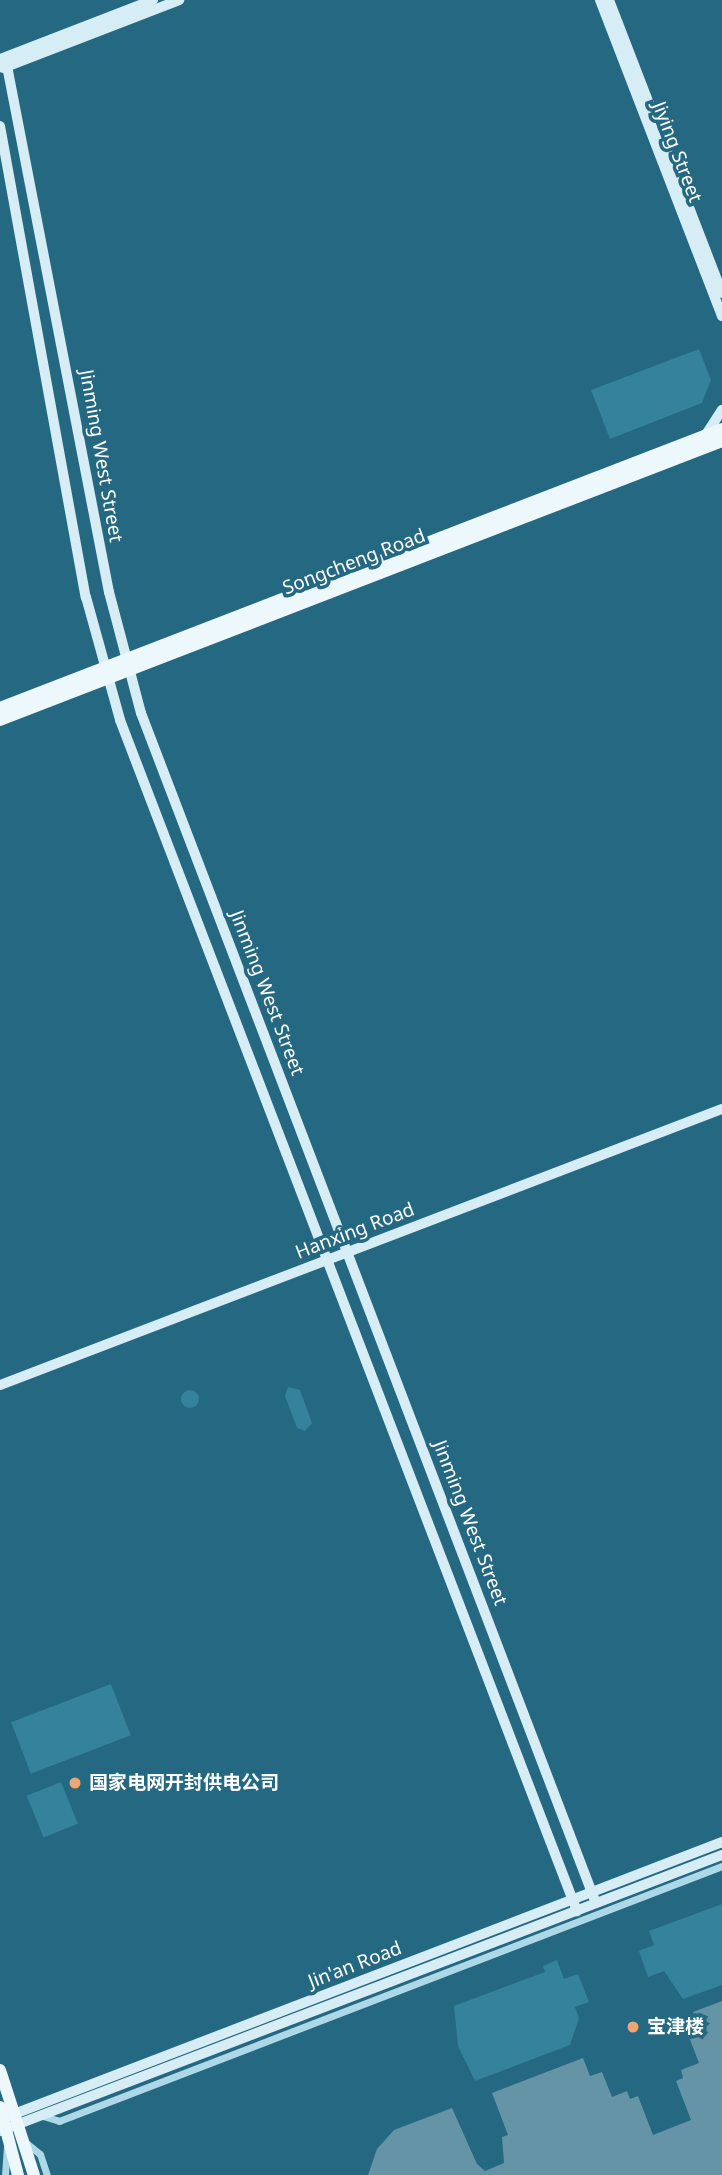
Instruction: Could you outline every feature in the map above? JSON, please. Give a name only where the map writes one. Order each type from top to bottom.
[{"type":"main road","name":"Songcheng Road","points":[[0,708],[128,665],[706,441],[722,429]]},
{"type":"main road","name":"Songcheng Road","points":[[706,441],[722,441]]},
{"type":"main road","name":"Songcheng Road","points":[[0,720],[106,673]]},
{"type":"main road","points":[[0,2070],[7,2144],[18,2175]]},
{"type":"main road","points":[[6,2120],[21,2138],[34,2175]]},
{"type":"street","points":[[2,65],[153,0]]},
{"type":"street","points":[[2,65],[179,0]]},
{"type":"street","name":"Jiying Street","points":[[600,0],[722,316]]},
{"type":"street","name":"Jiying Street","points":[[609,0],[722,293]]},
{"type":"street","name":"Jinming West Street","points":[[2,65],[128,665],[594,1898]]},
{"type":"street","name":"Jinming West Street","points":[[0,126],[106,673],[328,1263],[575,1905]]},
{"type":"street","points":[[722,410],[706,441],[722,450]]},
{"type":"street","name":"Hanxing Road","points":[[349,1255],[722,1109]]},
{"type":"street","name":"Hanxing Road","points":[[0,1385],[722,1115]]},
{"type":"street","name":"Hanxing Road","points":[[0,1392],[328,1263]]},
{"type":"street","name":"Jin'an Road","points":[[594,1898],[722,1842]]},
{"type":"street","name":"Jin'an Road","points":[[6,2120],[575,1905],[722,1855]]},
{"type":"street","points":[[42,2115],[59,2122],[722,1866]]},
{"type":"street","name":"Jin'an Road","points":[[6,2120],[42,2115],[575,1905]]},
{"type":"street","points":[[21,2138],[40,2154],[47,2175]]},
{"type":"street","points":[[5,2175],[7,2144]]},
{"type":"shaded area","points":[[699,349],[711,380],[702,403],[610,439],[591,390]]},
{"type":"shaded area","points":[[288,1387],[300,1390],[312,1423],[305,1431],[297,1428],[285,1396]]},
{"type":"shaded area","points":[[190,1390],[196,1393],[199,1399],[196,1405],[190,1408],[184,1405],[181,1399],[184,1393]]},
{"type":"shaded area","points":[[111,1684],[131,1735],[31,1774],[11,1722]]},
{"type":"shaded area","points":[[61,1782],[78,1824],[44,1838],[27,1796]]},
{"type":"shaded area","points":[[722,1904],[722,1985],[683,1999],[664,1971],[648,1977],[639,1951],[654,1945],[649,1931]]},
{"type":"shaded area","points":[[557,1960],[564,1979],[578,1974],[589,2002],[575,2007],[579,2018],[570,2045],[475,2081],[458,2046],[454,2006],[545,1972],[543,1966]]},
{"type":"shaded area","points":[[722,2001],[722,2175],[368,2175],[377,2149],[394,2130],[452,2108],[477,2164],[485,2171],[504,2163],[502,2137],[508,2135],[492,2093],[583,2058],[590,2076],[602,2072],[612,2097],[627,2091],[630,2099],[638,2096],[653,2135],[691,2120],[676,2081],[683,2078],[681,2070],[699,2063],[689,2037],[701,2032],[693,2012]]},
{"type":"place","name":"国家电网开封供电公司","points":[[75,1783]]},
{"type":"place","name":"宝津楼","points":[[633,2027]]}]
